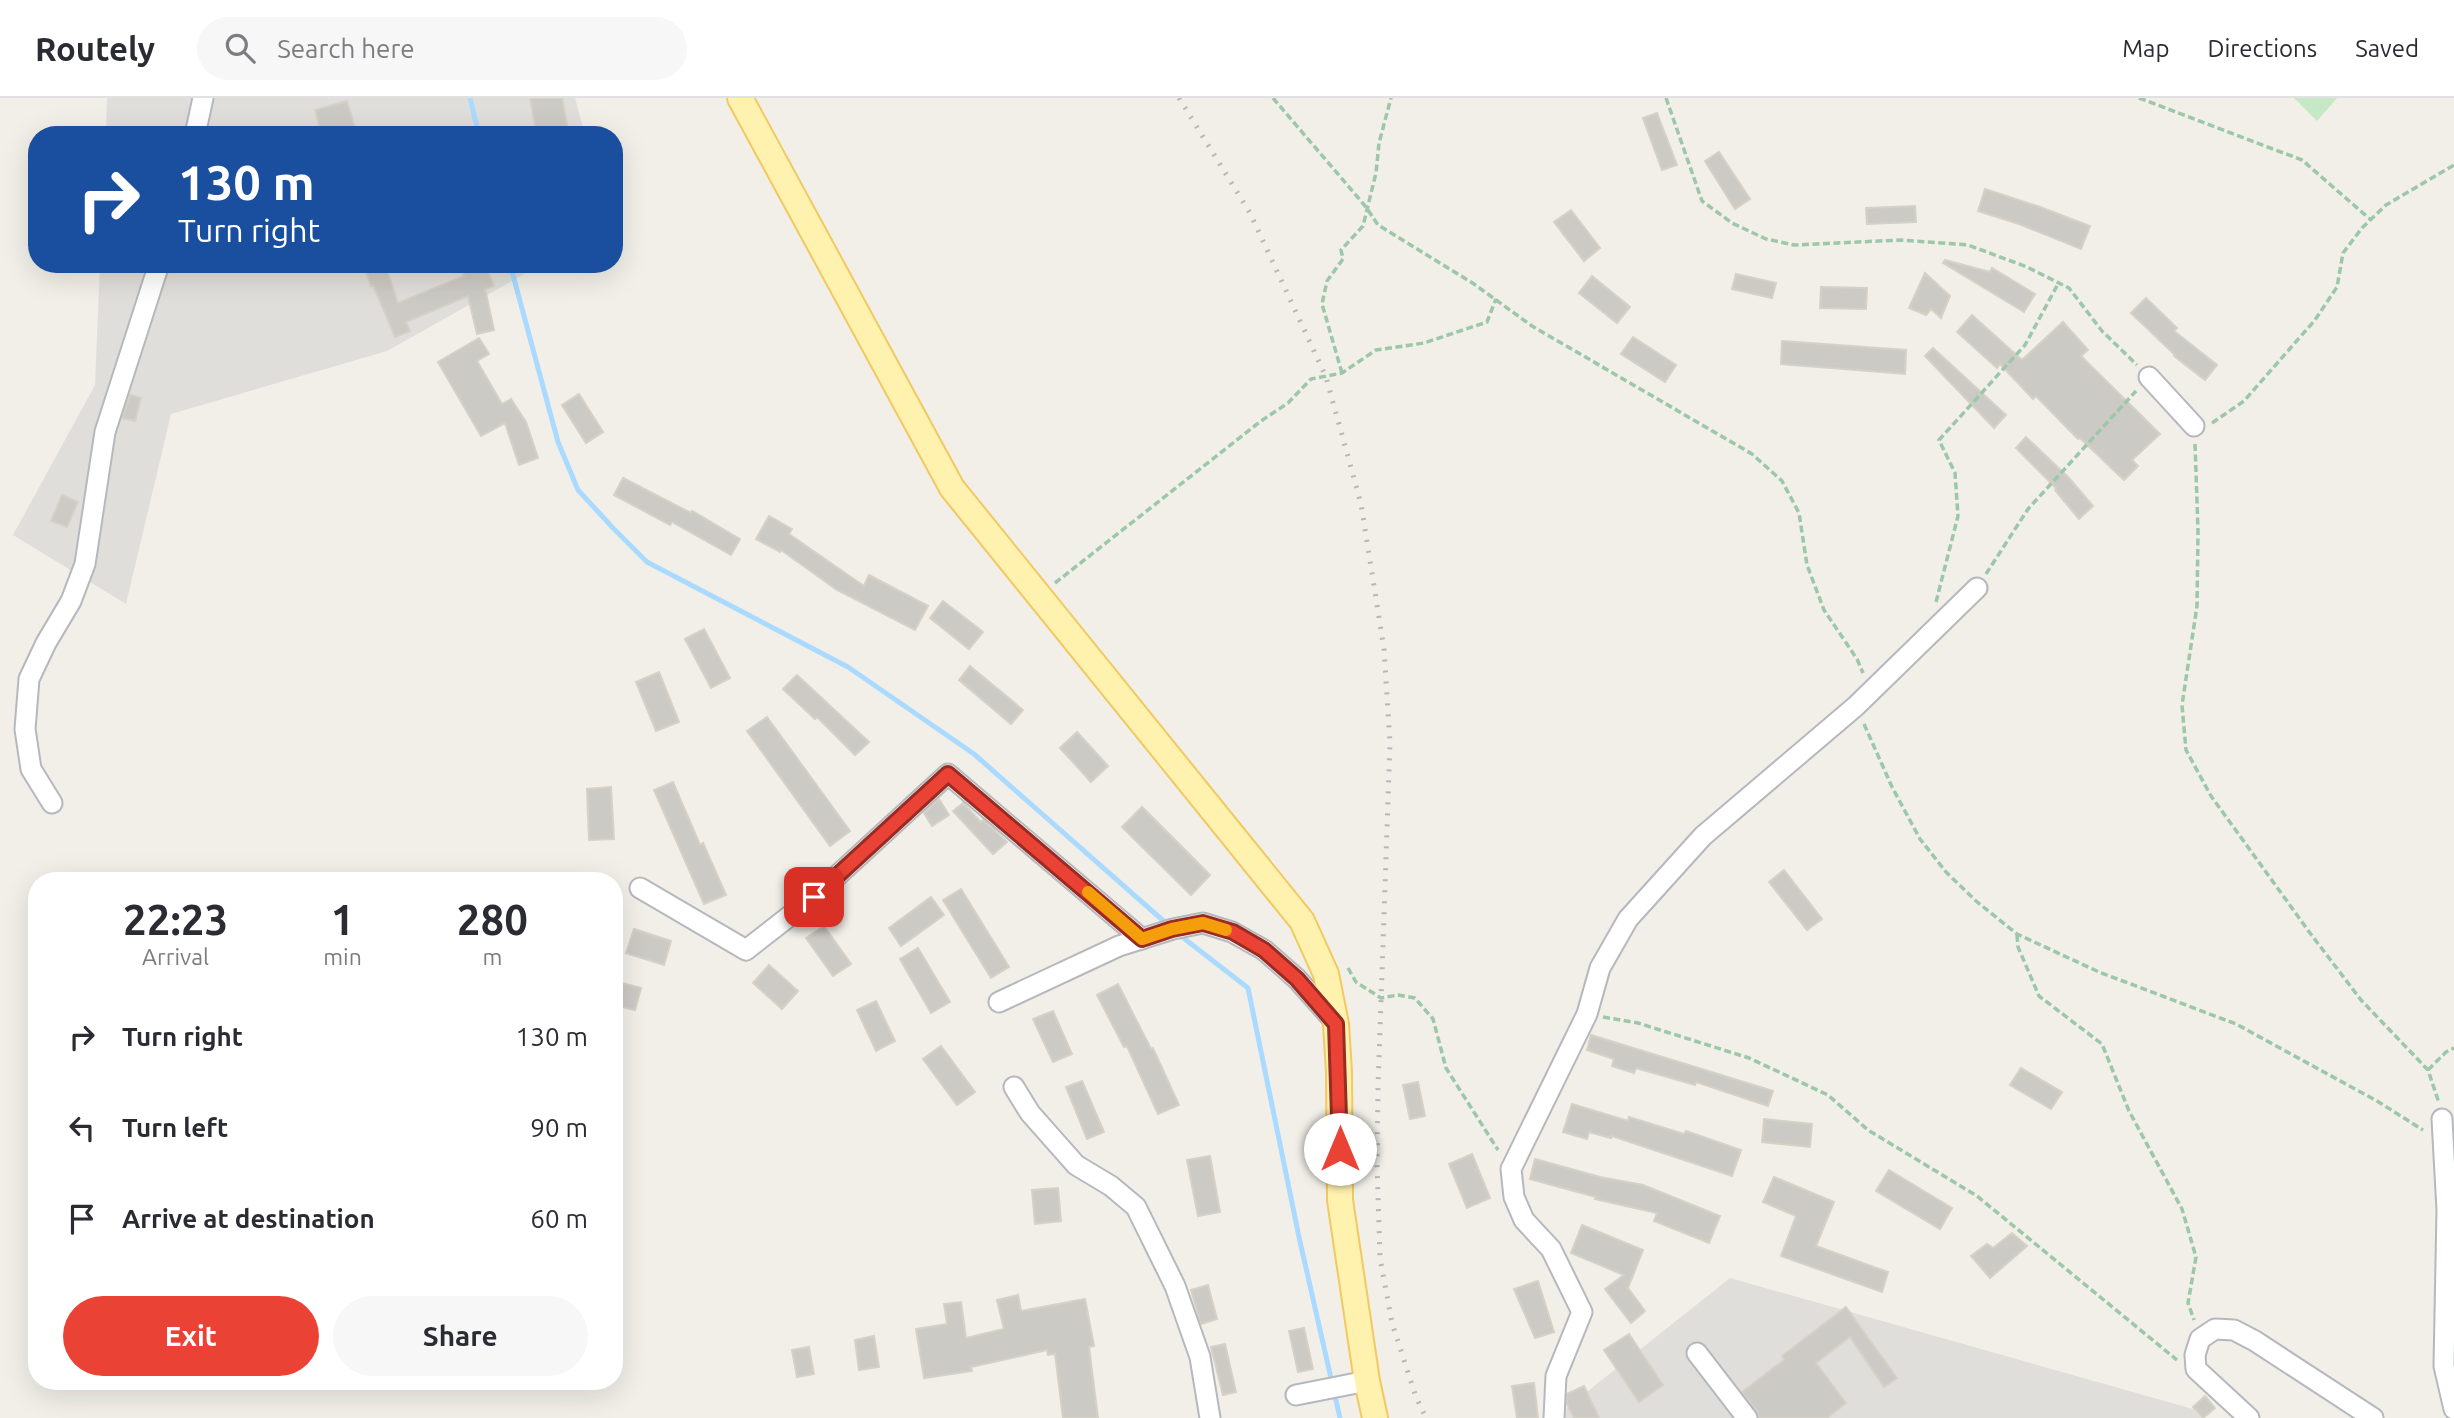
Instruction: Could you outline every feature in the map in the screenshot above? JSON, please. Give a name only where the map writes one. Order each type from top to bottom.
[{"type":"main road","points":[[740,98],[952,488],[1302,921],[1326,974],[1336,1024],[1340,1199],[1359,1382],[1375,1418]]},
{"type":"street","points":[[197,126],[203,98]]},
{"type":"street","points":[[52,803],[31,769],[25,729],[29,679],[71,601],[85,564],[105,432],[156,273]]},
{"type":"street","points":[[2149,377],[2194,426]]},
{"type":"street","points":[[1554,1418],[1556,1376],[1581,1312],[1550,1249],[1524,1220],[1514,1197],[1511,1169],[1587,1014],[1600,968],[1628,919],[1703,836],[1856,706],[1977,588]]},
{"type":"street","points":[[640,888],[746,950],[814,897],[948,774],[1142,939]]},
{"type":"street","points":[[999,1002],[1119,946],[1172,929],[1203,923],[1233,932],[1264,950],[1297,979],[1336,1024]]},
{"type":"street","points":[[1014,1087],[1030,1114],[1076,1165],[1111,1186],[1136,1207],[1175,1286],[1200,1357],[1210,1418]]},
{"type":"street","points":[[2442,1119],[2451,1209],[2444,1366],[2454,1409]]},
{"type":"street","points":[[2249,1418],[2196,1369],[2195,1355],[2200,1339],[2215,1329],[2234,1330],[2255,1341],[2373,1418]]},
{"type":"street","points":[[1697,1353],[1747,1418]]},
{"type":"street","points":[[1296,1395],[1359,1382]]},
{"type":"path","points":[[1273,98],[1366,207],[1378,225],[1496,299],[1541,331],[1752,454],[1782,481],[1799,513],[1807,565],[1824,610],[1857,659],[1870,692]]},
{"type":"path","points":[[1342,373],[1322,304],[1327,281],[1343,259],[1341,250],[1363,226],[1376,173],[1378,143],[1391,98]]},
{"type":"path","points":[[1666,98],[1702,201],[1732,223],[1766,239],[1794,245],[1901,240],[1968,245],[2027,267],[2069,288],[2102,331],[2149,377],[2028,509],[1977,588]]},
{"type":"path","points":[[2139,98],[2302,160],[2371,220]]},
{"type":"path","points":[[2442,1119],[2428,1070],[2361,1000],[2211,796],[2186,750],[2182,705],[2197,593],[2198,530],[2194,426],[2210,424],[2244,401],[2315,320],[2337,287],[2343,253],[2371,220],[2386,205],[2454,165]]},
{"type":"path","points":[[1928,635],[1958,516],[1955,473],[1939,440],[2025,345],[2059,283]]},
{"type":"path","points":[[1040,595],[1261,421],[1288,403],[1311,379],[1342,373],[1376,350],[1424,343],[1487,322],[1496,299]]},
{"type":"path","points":[[1856,706],[1892,787],[1920,839],[1946,873],[2017,934],[2099,972],[2236,1024],[2377,1101],[2420,1128],[2445,1156]]},
{"type":"path","points":[[2017,934],[2018,947],[2039,996],[2102,1044],[2129,1111],[2182,1209],[2196,1257],[2188,1303],[2200,1339]]},
{"type":"path","points":[[1344,962],[1356,982],[1381,998],[1398,995],[1415,998],[1433,1019],[1446,1068],[1511,1169]]},
{"type":"path","points":[[1587,1014],[1638,1023],[1749,1058],[1828,1095],[1868,1130],[1977,1195],[2174,1359],[2196,1369]]},
{"type":"path","points":[[2428,1070],[2446,1052],[2454,1048]]},
{"type":"shaded area","points":[[107,98],[575,98],[583,126],[106,126]]},
{"type":"shaded area","points":[[100,273],[526,273],[387,351],[171,414],[126,604],[13,535],[95,385]]},
{"type":"shaded area","points":[[1730,1278],[2193,1409],[2201,1418],[1554,1418]]},
{"type":"green space","points":[[2294,98],[2337,98],[2317,121]]},
{"type":"building","points":[[530,98],[562,98],[567,126],[535,126]]},
{"type":"building","points":[[347,101],[354,126],[319,126],[315,110]]},
{"type":"building","points":[[1657,113],[1677,165],[1662,170],[1643,118]]},
{"type":"building","points":[[1719,152],[1750,199],[1735,209],[1705,161]]},
{"type":"building","points":[[1985,189],[2090,226],[2081,249],[1978,211]]},
{"type":"building","points":[[1915,206],[1916,222],[1867,224],[1866,208]]},
{"type":"building","points":[[1571,210],[1600,248],[1584,261],[1554,222]]},
{"type":"building","points":[[1945,260],[1990,272],[1992,268],[2035,294],[2024,312],[1943,263]]},
{"type":"building","points":[[366,273],[388,273],[398,303],[464,276],[463,273],[489,273],[494,286],[485,289],[494,330],[477,334],[468,296],[406,322],[410,331],[395,337],[373,285],[371,286]]},
{"type":"building","points":[[1925,273],[1950,296],[1941,318],[1931,309],[1926,315],[1909,308]]},
{"type":"building","points":[[1736,274],[1776,283],[1772,298],[1732,289]]},
{"type":"building","points":[[1592,276],[1630,307],[1617,323],[1579,293]]},
{"type":"building","points":[[1821,287],[1867,288],[1866,309],[1820,308]]},
{"type":"building","points":[[2146,298],[2177,328],[2174,331],[2217,365],[2205,380],[2174,356],[2131,313]]},
{"type":"building","points":[[1972,315],[2022,360],[2063,322],[2088,350],[2081,356],[2160,434],[2132,460],[2138,466],[2124,480],[2078,439],[2036,396],[2033,399],[2000,364],[1997,368],[1957,332]]},
{"type":"building","points":[[1633,337],[1676,365],[1665,382],[1621,354]]},
{"type":"building","points":[[479,338],[489,354],[477,361],[502,404],[511,399],[526,422],[538,458],[519,465],[505,423],[481,436],[438,362]]},
{"type":"building","points":[[1782,341],[1906,350],[1905,374],[1781,364]]},
{"type":"building","points":[[1933,348],[2006,415],[1994,428],[1925,356]]},
{"type":"building","points":[[579,394],[603,432],[586,443],[562,405]]},
{"type":"building","points":[[130,395],[141,398],[135,421],[122,418]]},
{"type":"building","points":[[2026,437],[2069,478],[2093,506],[2079,519],[2056,488],[2016,448]]},
{"type":"building","points":[[623,478],[691,513],[692,511],[740,539],[731,555],[672,522],[670,525],[614,495]]},
{"type":"building","points":[[62,495],[78,502],[67,527],[51,521]]},
{"type":"building","points":[[769,516],[792,529],[789,534],[864,586],[869,575],[928,606],[915,630],[837,590],[781,550],[780,552],[756,539]]},
{"type":"building","points":[[943,601],[983,632],[969,649],[930,618]]},
{"type":"building","points":[[704,629],[730,678],[711,688],[685,639]]},
{"type":"building","points":[[970,666],[1023,710],[1011,724],[959,680]]},
{"type":"building","points":[[659,672],[679,722],[656,731],[636,682]]},
{"type":"building","points":[[797,675],[869,742],[855,755],[817,717],[815,719],[783,689]]},
{"type":"building","points":[[767,717],[850,831],[830,846],[747,731]]},
{"type":"building","points":[[1077,732],[1108,766],[1091,782],[1060,748]]},
{"type":"building","points":[[673,782],[700,845],[703,843],[726,895],[704,904],[654,790]]},
{"type":"building","points":[[611,787],[614,839],[589,840],[587,789]]},
{"type":"building","points":[[939,799],[949,815],[932,826],[924,813]]},
{"type":"building","points":[[963,803],[981,822],[983,820],[1007,842],[993,854],[953,811]]},
{"type":"building","points":[[1142,807],[1210,875],[1191,895],[1122,827]]},
{"type":"building","points":[[1784,870],[1822,919],[1807,930],[1769,882]]},
{"type":"building","points":[[961,889],[1009,967],[991,978],[943,900]]},
{"type":"building","points":[[931,897],[944,915],[901,946],[889,928]]},
{"type":"building","points":[[824,926],[851,964],[833,976],[806,938]]},
{"type":"building","points":[[634,929],[671,941],[664,965],[626,953]]},
{"type":"building","points":[[918,948],[950,1002],[931,1013],[900,959]]},
{"type":"building","points":[[769,965],[798,991],[782,1009],[753,983]]},
{"type":"building","points":[[623,983],[641,988],[635,1010],[623,1007]]},
{"type":"building","points":[[1118,984],[1151,1049],[1153,1048],[1179,1105],[1158,1114],[1127,1046],[1124,1047],[1097,995]]},
{"type":"building","points":[[876,1001],[895,1041],[876,1051],[857,1010]]},
{"type":"building","points":[[1053,1011],[1072,1054],[1053,1062],[1033,1019]]},
{"type":"building","points":[[1591,1035],[1773,1091],[1768,1106],[1696,1082],[1695,1085],[1636,1068],[1634,1073],[1612,1066],[1614,1059],[1587,1050]]},
{"type":"building","points":[[941,1046],[975,1092],[957,1105],[923,1059]]},
{"type":"building","points":[[2021,1068],[2062,1092],[2051,1109],[2010,1085]]},
{"type":"building","points":[[1082,1081],[1104,1132],[1087,1139],[1066,1087]]},
{"type":"building","points":[[1418,1082],[1425,1116],[1410,1119],[1403,1085]]},
{"type":"building","points":[[1572,1104],[1628,1121],[1629,1117],[1684,1134],[1686,1131],[1741,1150],[1732,1176],[1612,1136],[1611,1138],[1589,1132],[1587,1139],[1563,1132]]},
{"type":"building","points":[[1764,1119],[1812,1124],[1810,1147],[1762,1142]]},
{"type":"building","points":[[1472,1154],[1490,1198],[1467,1208],[1449,1164]]},
{"type":"building","points":[[1210,1156],[1220,1212],[1198,1216],[1187,1160]]},
{"type":"building","points":[[1535,1159],[1600,1177],[1643,1185],[1720,1216],[1709,1243],[1654,1221],[1657,1213],[1595,1199],[1596,1197],[1530,1179]]},
{"type":"building","points":[[1889,1170],[1952,1208],[1940,1229],[1876,1191]]},
{"type":"building","points":[[1774,1177],[1834,1202],[1816,1246],[1888,1272],[1882,1292],[1781,1256],[1796,1216],[1763,1202]]},
{"type":"building","points":[[1058,1188],[1061,1221],[1035,1224],[1032,1190]]},
{"type":"building","points":[[1582,1225],[1643,1250],[1628,1288],[1645,1311],[1631,1323],[1605,1289],[1624,1275],[1571,1253]]},
{"type":"building","points":[[2012,1233],[2027,1246],[1990,1278],[1971,1256],[1987,1244],[1993,1248]]},
{"type":"building","points":[[1538,1281],[1554,1332],[1535,1338],[1514,1289]]},
{"type":"building","points":[[1208,1285],[1217,1319],[1201,1324],[1191,1290]]},
{"type":"building","points":[[1018,1295],[1021,1311],[1085,1299],[1094,1346],[1089,1347],[1098,1418],[1063,1418],[1055,1354],[1048,1355],[1047,1350],[971,1367],[972,1371],[924,1378],[916,1329],[947,1324],[944,1304],[961,1302],[966,1338],[1004,1329],[997,1300]]},
{"type":"building","points":[[1846,1307],[1897,1378],[1884,1387],[1850,1337],[1816,1363],[1846,1403],[1827,1418],[1759,1418],[1757,1411],[1742,1392],[1784,1360],[1782,1356]]},
{"type":"building","points":[[1304,1328],[1313,1369],[1298,1372],[1289,1331]]},
{"type":"building","points":[[1629,1334],[1663,1385],[1639,1402],[1604,1350]]},
{"type":"building","points":[[874,1336],[879,1367],[859,1370],[855,1340]]},
{"type":"building","points":[[1225,1344],[1236,1392],[1223,1395],[1211,1347]]},
{"type":"building","points":[[809,1347],[814,1374],[797,1377],[792,1350]]},
{"type":"building","points":[[1534,1383],[1538,1418],[1517,1418],[1512,1386]]},
{"type":"building","points":[[1584,1386],[1599,1418],[1574,1418],[1567,1404],[1567,1394]]},
{"type":"building","points":[[2205,1396],[2215,1408],[2203,1418],[2193,1407]]},
{"type":"waterway","points":[[470,98],[477,126]]},
{"type":"waterway","points":[[512,273],[558,442],[578,490],[647,562],[848,667],[974,754],[1167,924]]},
{"type":"waterway","points":[[1177,933],[1248,988],[1299,1237],[1340,1418]]},
{"type":"railway","points":[[1179,98],[1250,213],[1326,377],[1361,504],[1384,649],[1390,743],[1378,1087],[1380,1258],[1392,1323],[1416,1397],[1426,1418]]},
{"type":"slow traffic","points":[[1088,892],[1142,939],[1203,923],[1226,930]]},
{"type":"route","points":[[814,897],[948,774],[1142,939],[1203,923],[1233,932],[1264,950],[1297,979],[1336,1024],[1340,1149]]}]
